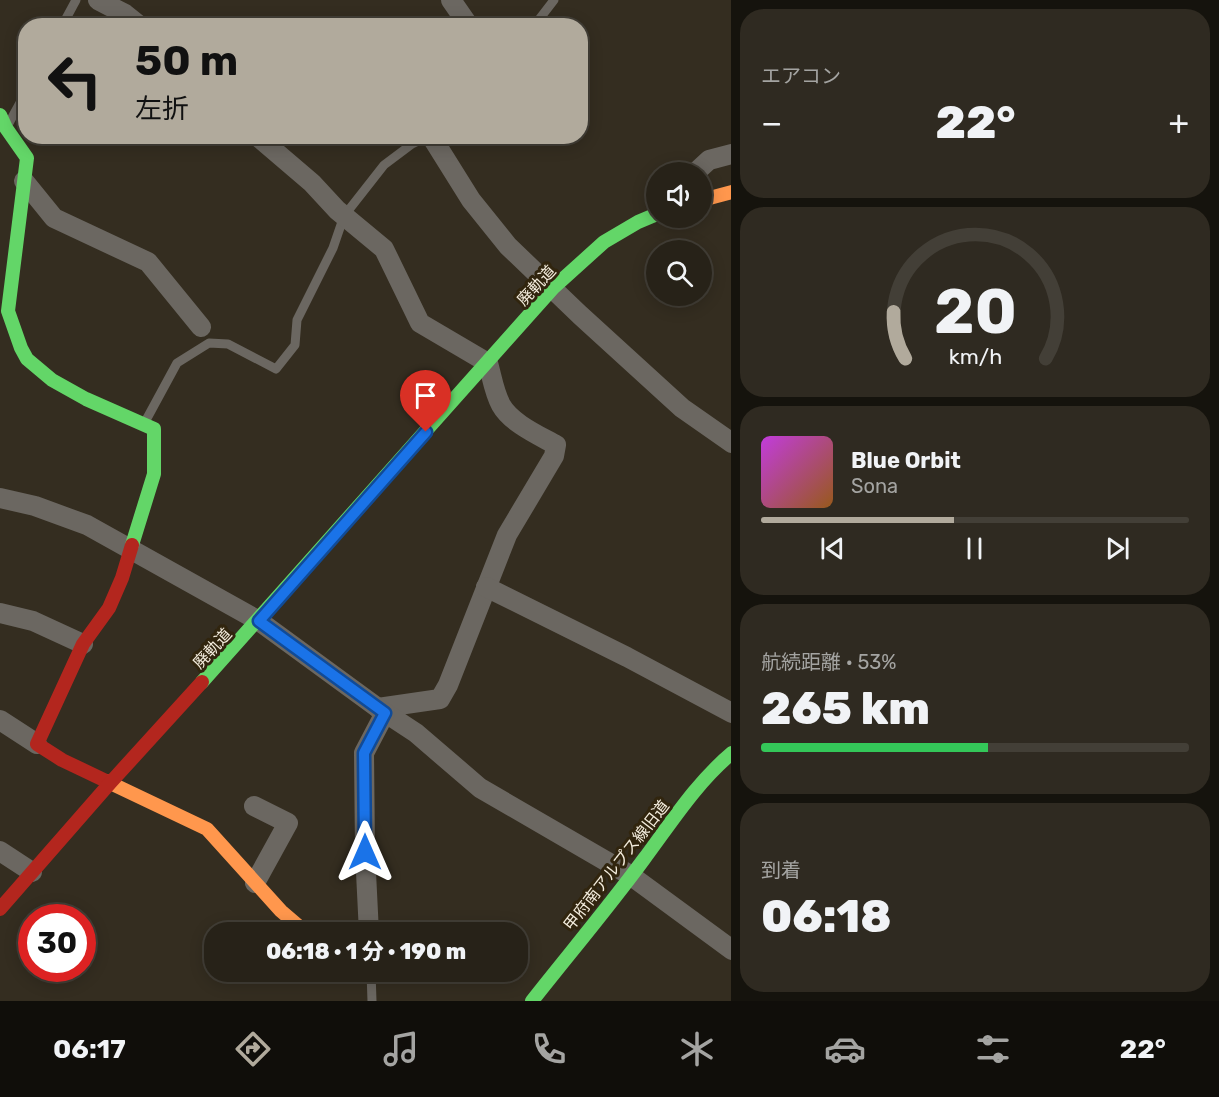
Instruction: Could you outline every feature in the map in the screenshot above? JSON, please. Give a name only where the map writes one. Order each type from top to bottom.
[{"type":"street","points":[[98,0],[123,6],[133,18]]},
{"type":"street","points":[[451,0],[463,18]]},
{"type":"street","points":[[3,122],[27,158],[8,311],[15,335],[26,357],[41,374],[154,429],[154,474],[131,549],[109,608],[83,644],[37,744]]},
{"type":"street","points":[[266,144],[312,183],[344,216],[384,249],[420,323],[488,363],[495,392],[502,407],[520,423],[556,445],[554,456],[507,535],[448,685],[440,699],[381,710]]},
{"type":"street","points":[[435,144],[471,200],[508,246],[682,408],[728,434]]},
{"type":"street","points":[[707,162],[731,153]]},
{"type":"street","points":[[24,181],[54,218],[148,262],[201,327]]},
{"type":"street","points":[[712,197],[731,192]]},
{"type":"street","name":"廃軌道","points":[[0,909],[111,782],[259,621],[553,288],[604,242],[646,219]]},
{"type":"street","points":[[0,498],[35,506],[87,525],[259,621],[416,733],[480,788],[630,874],[731,949]]},
{"type":"street","points":[[486,587],[627,657],[731,712]]},
{"type":"street","points":[[0,613],[33,621],[83,644]]},
{"type":"street","points":[[368,922],[364,753],[381,710]]},
{"type":"street","points":[[0,720],[62,760],[207,829],[280,911],[293,922]]},
{"type":"street","name":"甲府南アルプス線旧道","points":[[534,1000],[630,874],[644,860],[671,820],[720,763],[731,754]]},
{"type":"street","points":[[254,806],[288,824],[255,883]]},
{"type":"street","points":[[0,851],[32,873]]},
{"type":"lane","points":[[66,18],[76,0]]},
{"type":"lane","points":[[540,18],[554,0]]},
{"type":"lane","points":[[3,122],[18,102]]},
{"type":"lane","points":[[143,424],[177,363],[209,343],[228,344],[276,369],[296,345],[297,320],[333,248],[344,216],[384,165],[412,144]]},
{"type":"lane","points":[[371,982],[372,1001]]},
{"type":"traffic: fast","points":[[0,115],[6,128],[27,158],[8,311],[21,348],[27,359],[52,380],[86,399],[154,429],[154,474],[132,545]]},
{"type":"traffic: fast","points":[[202,682],[553,288],[604,242],[646,219]]},
{"type":"traffic: fast","points":[[532,1001],[617,895],[695,790],[731,754]]},
{"type":"traffic: slow","points":[[712,197],[731,192]]},
{"type":"traffic: slow","points":[[106,781],[207,829],[281,911],[294,922]]},
{"type":"traffic: jam","points":[[106,781],[62,760],[37,744],[83,644],[109,608],[122,578],[132,545]]},
{"type":"traffic: jam","points":[[0,909],[202,682]]},
{"type":"route","points":[[365,852],[364,753],[385,713],[259,621],[426,432]]}]
